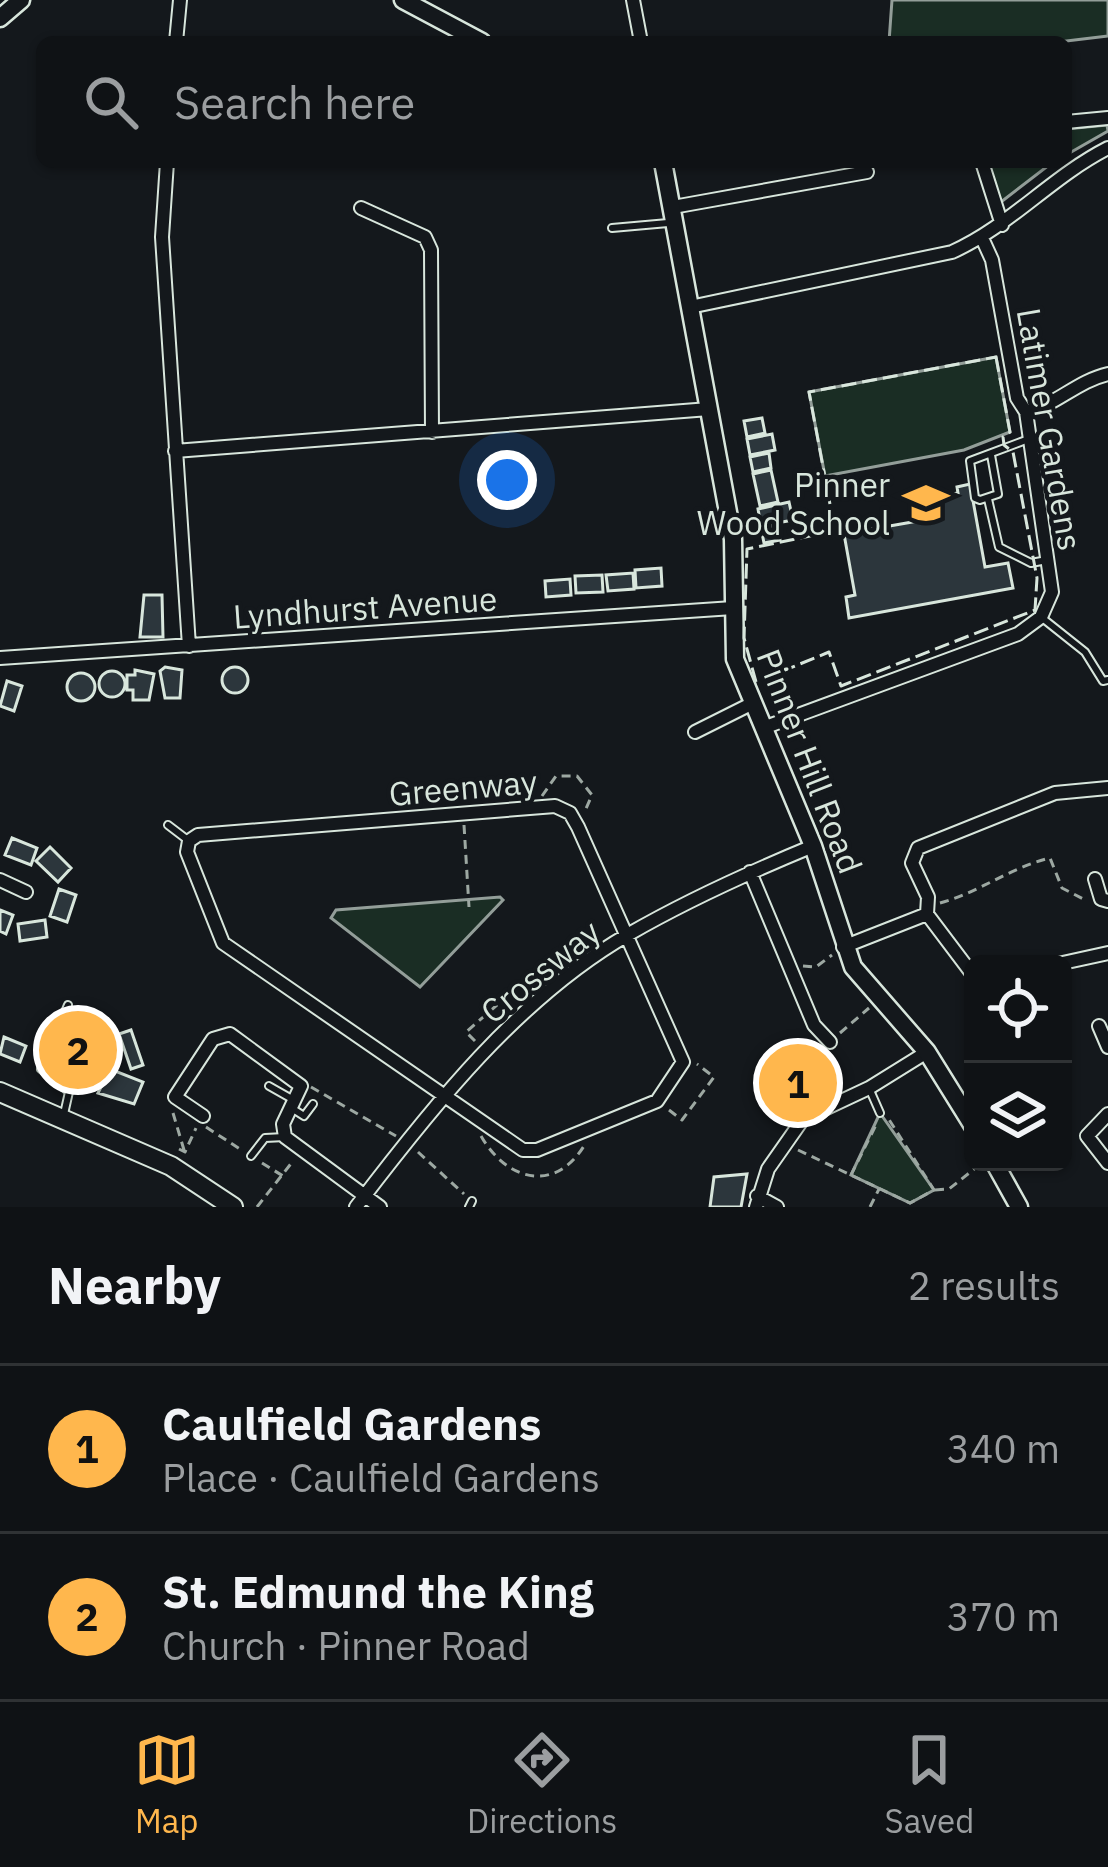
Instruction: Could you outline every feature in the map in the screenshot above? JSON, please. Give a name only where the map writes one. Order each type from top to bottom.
[{"type":"main road","points":[[0,1091],[178,1159],[196,1181],[232,1207]]},
{"type":"street","points":[[0,18],[21,0]]},
{"type":"street","points":[[177,36],[180,0]]},
{"type":"street","points":[[403,0],[471,36]]},
{"type":"street","points":[[633,0],[640,36]]},
{"type":"street","points":[[1072,121],[1108,118]]},
{"type":"street","points":[[690,307],[914,261],[982,238],[1053,181],[1108,148]]},
{"type":"street","points":[[167,168],[162,237],[189,646]]},
{"type":"street","name":"Pinner Hill Road","points":[[664,168],[733,539],[735,659],[813,847],[843,947],[879,999],[927,1052],[964,1112]]},
{"type":"street","points":[[984,168],[1002,225]]},
{"type":"street","points":[[674,215],[867,172]]},
{"type":"street","points":[[361,208],[425,237],[431,250],[432,432]]},
{"type":"street","name":"Latimer Gardens","points":[[982,238],[992,260],[1017,398],[1026,412],[1026,440],[1052,592],[1041,617]]},
{"type":"street","points":[[1026,412],[1041,409],[1085,380],[1108,374]]},
{"type":"street","points":[[175,451],[709,410]]},
{"type":"street","name":"Lyndhurst Avenue","points":[[0,658],[733,608]]},
{"type":"street","points":[[763,728],[1018,634],[1041,617]]},
{"type":"street","points":[[695,732],[753,704]]},
{"type":"street","points":[[964,962],[927,910],[913,863],[918,848],[1055,794],[1107,793]]},
{"type":"street","name":"Greenway","points":[[189,841],[198,835],[555,806],[570,813],[578,826],[682,1052]]},
{"type":"street","points":[[189,841],[187,852],[223,943],[523,1150],[537,1150],[657,1101],[682,1062],[682,1052]]},
{"type":"street","name":"Crossway","points":[[360,1201],[485,1051],[591,959],[628,934],[750,872],[813,847]]},
{"type":"street","points":[[750,872],[814,1025],[830,1042]]},
{"type":"street","points":[[1095,879],[1104,900]]},
{"type":"street","points":[[0,880],[26,892]]},
{"type":"street","points":[[843,947],[927,910]]},
{"type":"street","points":[[1072,961],[1108,952]]},
{"type":"street","points":[[1100,1026],[1108,1047]]},
{"type":"street","points":[[201,1120],[175,1097],[213,1039],[230,1034],[301,1087],[283,1124],[285,1137],[360,1201],[380,1207]]},
{"type":"street","points":[[777,1207],[757,1202],[785,1144],[803,1119],[869,1088],[927,1052]]},
{"type":"street","points":[[1108,1114],[1087,1136],[1108,1162]]},
{"type":"street","points":[[999,1171],[1019,1207]]},
{"type":"lane","points":[[612,227],[674,215]]},
{"type":"lane","points":[[991,455],[969,465],[975,498],[988,499],[998,492],[992,449],[1026,440]]},
{"type":"lane","points":[[988,499],[999,547],[1031,563],[1047,560]]},
{"type":"lane","points":[[1041,617],[1085,652],[1103,682],[1108,680]]},
{"type":"lane","points":[[168,825],[189,841]]},
{"type":"lane","points":[[62,1118],[69,1092],[40,1069],[68,1005]]},
{"type":"lane","points":[[269,1086],[304,1116],[313,1104]]},
{"type":"lane","points":[[869,1088],[880,1113]]},
{"type":"lane","points":[[251,1156],[265,1138],[285,1137]]},
{"type":"path","points":[[535,807],[556,776],[577,776],[592,795],[578,826]]},
{"type":"path","points":[[463,814],[469,907]]},
{"type":"path","points":[[927,910],[983,891],[1012,867],[1050,858],[1062,888],[1084,902],[1104,900]]},
{"type":"path","points":[[485,1051],[466,1032],[565,946],[591,959]]},
{"type":"path","points":[[789,966],[817,967],[843,947]]},
{"type":"path","points":[[830,1042],[879,999]]},
{"type":"path","points":[[793,1048],[827,1106]]},
{"type":"path","points":[[657,1101],[682,1120],[714,1077],[682,1052]]},
{"type":"path","points":[[301,1087],[316,1088],[409,1144],[471,1204]]},
{"type":"path","points":[[175,1097],[171,1104],[178,1159]]},
{"type":"path","points":[[851,1175],[880,1113],[934,1190]]},
{"type":"path","points":[[178,1159],[201,1120],[283,1176]]},
{"type":"path","points":[[785,1144],[910,1203],[934,1190],[949,1189],[972,1171]]},
{"type":"path","points":[[256,1207],[300,1150]]},
{"type":"path","points":[[870,1207],[879,1189]]},
{"type":"green space","points":[[892,0],[1108,0],[1108,36],[1072,40],[1072,36],[889,36]]},
{"type":"green space","points":[[1107,125],[1108,131],[1072,152],[1072,128]]},
{"type":"green space","points":[[989,168],[1045,168],[1001,202]]},
{"type":"green space","points":[[996,357],[1010,432],[964,450],[825,476],[809,392]]},
{"type":"green space","points":[[503,900],[420,987],[331,918],[336,910]]},
{"type":"green space","points":[[880,1113],[934,1190],[910,1203],[851,1175]]},
{"type":"building","points":[[762,418],[765,433],[747,437],[744,421]]},
{"type":"building","points":[[772,434],[775,450],[750,455],[747,439]]},
{"type":"building","points":[[769,453],[771,468],[753,472],[750,457]]},
{"type":"building","points":[[771,470],[778,502],[760,506],[753,474]]},
{"type":"building","points":[[970,484],[985,567],[1008,563],[1013,588],[849,618],[846,597],[855,595],[844,534],[918,521],[915,500],[958,493],[957,487]]},
{"type":"building","points":[[789,502],[793,520],[761,526],[758,509]]},
{"type":"building","points":[[777,525],[780,540],[764,543],[761,528]]},
{"type":"building","points":[[661,568],[662,586],[636,588],[635,570]]},
{"type":"building","points":[[633,573],[634,589],[608,591],[606,575]]},
{"type":"building","points":[[602,575],[603,592],[576,593],[575,576]]},
{"type":"building","points":[[570,579],[571,595],[546,597],[545,581]]},
{"type":"building","points":[[144,595],[162,595],[163,637],[140,637]]},
{"type":"building","points":[[165,667],[182,670],[180,698],[165,698],[160,671]]},
{"type":"building","points":[[235,667],[248,680],[235,693],[222,680]]},
{"type":"building","points":[[135,670],[154,674],[149,700],[133,700],[133,690],[127,690],[127,675],[135,675]]},
{"type":"building","points":[[112,671],[125,684],[112,697],[99,684]]},
{"type":"building","points":[[81,673],[91,677],[95,687],[91,697],[81,701],[71,697],[67,687],[71,677]]},
{"type":"building","points":[[7,681],[22,686],[14,711],[0,706]]},
{"type":"building","points":[[12,838],[37,848],[31,865],[5,855]]},
{"type":"building","points":[[50,847],[71,868],[58,882],[36,861]]},
{"type":"building","points":[[59,889],[76,895],[67,922],[50,916]]},
{"type":"building","points":[[0,910],[13,915],[6,934],[0,931]]},
{"type":"building","points":[[45,920],[47,937],[20,941],[18,924]]},
{"type":"building","points":[[80,1019],[99,1028],[96,1035],[102,1037],[92,1062],[143,1082],[134,1104],[98,1093],[101,1087],[84,1080],[80,1090],[47,1075],[70,1024],[77,1027]]},
{"type":"building","points":[[131,1030],[143,1065],[131,1069],[119,1034]]},
{"type":"building","points":[[4,1037],[26,1046],[20,1062],[0,1054]]},
{"type":"building","points":[[788,1048],[819,1098],[801,1109],[769,1057]]},
{"type":"building","points":[[747,1174],[741,1207],[710,1207],[714,1177]]},
{"type":"fence","points":[[996,357],[1010,432],[1003,437],[1004,445],[1013,452],[1037,578],[1035,610],[841,686],[829,652],[756,682],[744,638],[747,549],[835,531],[809,392],[996,357]]},
{"type":"place","name":"Pinner Wood School","points":[[926,503]]},
{"type":"place","name":"St. Edmund the King","points":[[78,1050]]},
{"type":"place","name":"Caulfield Gardens","points":[[798,1083]]}]
